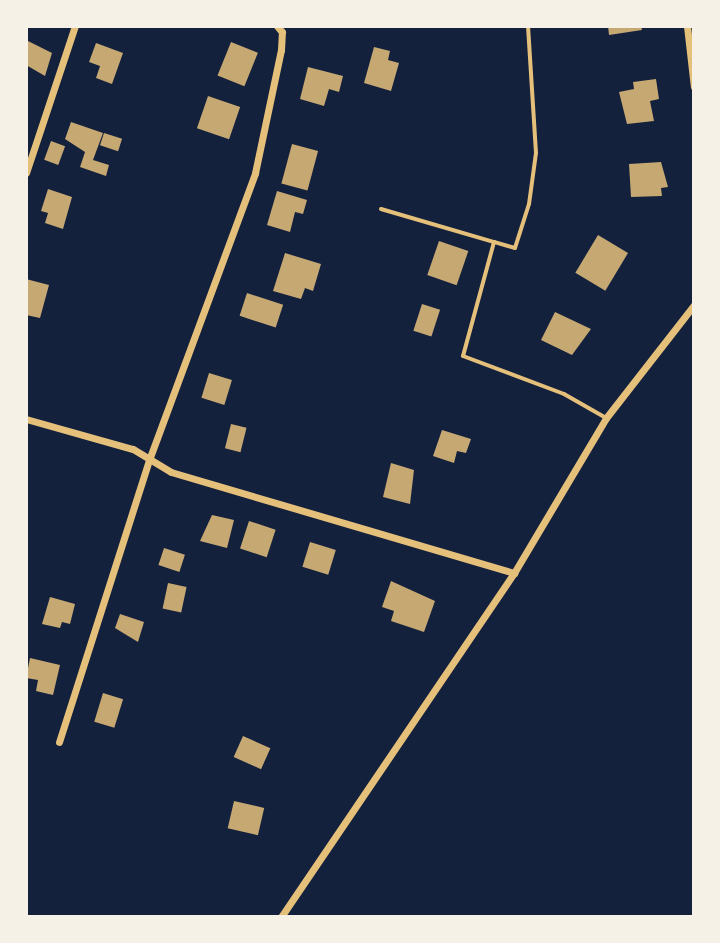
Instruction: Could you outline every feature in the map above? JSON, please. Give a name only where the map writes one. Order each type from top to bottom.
[{"type":"street","points":[[26,173],[75,26]]},
{"type":"street","points":[[59,742],[149,460],[255,173],[281,50],[277,26]]},
{"type":"street","points":[[687,26],[694,87]]},
{"type":"street","points":[[281,917],[514,573],[606,418],[694,305]]},
{"type":"street","points":[[26,419],[133,449],[171,472],[514,573]]},
{"type":"lane","points":[[381,209],[515,248],[529,204],[536,153],[528,26]]},
{"type":"lane","points":[[494,242],[463,356],[564,394],[606,418]]},
{"type":"building","points":[[608,26],[641,26],[642,30],[609,35]]},
{"type":"building","points":[[26,40],[52,53],[45,76],[26,65]]},
{"type":"building","points":[[231,42],[258,53],[244,86],[218,75]]},
{"type":"building","points":[[96,43],[123,53],[112,84],[96,78],[100,66],[89,62]]},
{"type":"building","points":[[374,47],[390,51],[388,60],[399,63],[391,91],[364,83]]},
{"type":"building","points":[[308,67],[343,76],[339,92],[329,89],[324,106],[300,99]]},
{"type":"building","points":[[656,79],[659,99],[650,101],[654,121],[627,124],[619,92],[634,89],[633,82]]},
{"type":"building","points":[[208,96],[240,107],[229,139],[197,128]]},
{"type":"building","points":[[71,122],[103,133],[93,160],[109,165],[106,176],[80,167],[85,152],[65,139]]},
{"type":"building","points":[[104,133],[122,139],[118,151],[100,145]]},
{"type":"building","points":[[51,141],[65,146],[58,165],[44,160]]},
{"type":"building","points":[[292,144],[318,151],[307,191],[281,184]]},
{"type":"building","points":[[661,162],[668,187],[661,188],[662,196],[631,197],[629,164]]},
{"type":"building","points":[[48,189],[72,197],[63,229],[45,223],[48,213],[41,211]]},
{"type":"building","points":[[277,191],[307,200],[303,214],[295,212],[290,232],[267,225]]},
{"type":"building","points":[[598,235],[628,253],[605,291],[575,273]]},
{"type":"building","points":[[439,241],[468,251],[457,285],[427,275]]},
{"type":"building","points":[[285,253],[321,264],[313,291],[305,288],[301,299],[273,291]]},
{"type":"building","points":[[26,279],[49,285],[40,318],[26,315]]},
{"type":"building","points":[[247,293],[283,305],[276,328],[240,316]]},
{"type":"building","points":[[422,304],[440,310],[431,337],[413,331]]},
{"type":"building","points":[[555,312],[591,329],[572,355],[541,340]]},
{"type":"building","points":[[209,373],[232,380],[224,405],[201,398]]},
{"type":"building","points":[[231,424],[247,428],[240,452],[225,448]]},
{"type":"building","points":[[442,430],[471,439],[466,453],[457,451],[454,463],[433,456]]},
{"type":"building","points":[[391,463],[414,470],[410,504],[383,497]]},
{"type":"building","points":[[212,515],[234,520],[227,548],[200,541]]},
{"type":"building","points":[[249,521],[276,530],[267,557],[240,549]]},
{"type":"building","points":[[310,542],[336,550],[328,575],[302,567]]},
{"type":"building","points":[[164,548],[185,555],[179,572],[158,565]]},
{"type":"building","points":[[391,581],[435,601],[424,632],[391,621],[394,611],[382,607]]},
{"type":"building","points":[[168,583],[187,587],[181,612],[163,608]]},
{"type":"building","points":[[50,597],[75,604],[70,624],[62,622],[60,628],[42,624]]},
{"type":"building","points":[[120,614],[144,622],[138,642],[115,628]]},
{"type":"building","points":[[30,658],[60,665],[53,695],[36,691],[38,680],[26,678]]},
{"type":"building","points":[[103,693],[123,699],[114,728],[94,722]]},
{"type":"building","points":[[243,736],[270,748],[261,769],[234,757]]},
{"type":"building","points":[[234,801],[264,808],[258,835],[228,828]]}]
